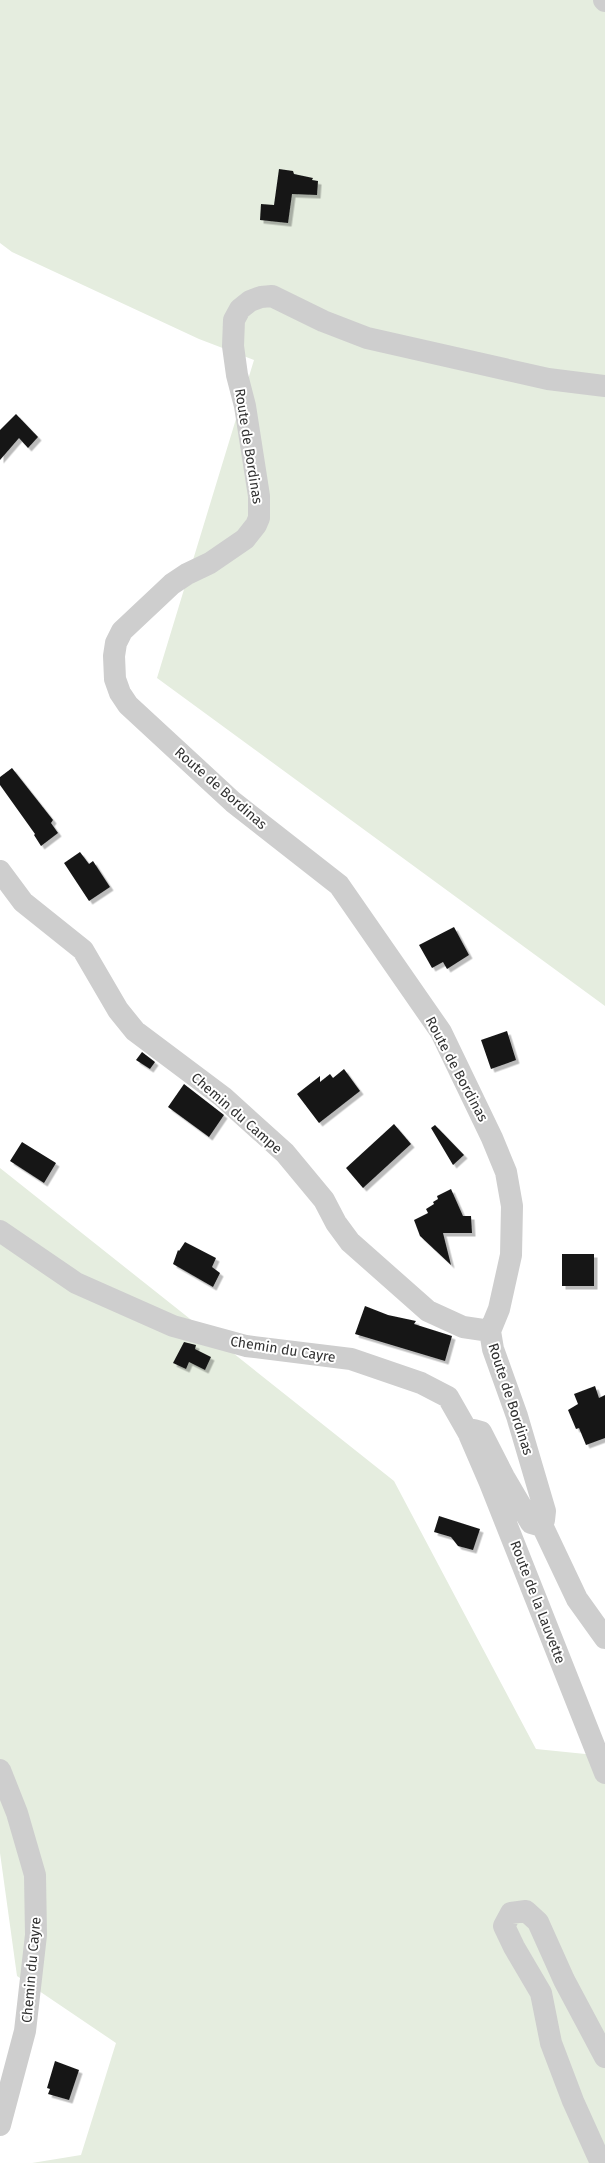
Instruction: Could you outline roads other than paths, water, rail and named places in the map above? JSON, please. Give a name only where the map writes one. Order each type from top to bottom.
[{"type":"street","name":"Route de Bordinas","points":[[541,1523],[544,1520],[545,1511],[517,1416],[493,1349],[490,1331],[499,1309],[511,1255],[512,1206],[506,1172],[440,1032],[339,885],[233,802],[128,704],[120,693],[115,679],[114,656],[116,642],[122,631],[172,584],[230,550],[245,539],[256,525],[259,518],[259,496],[245,406],[237,375],[233,346],[234,320],[240,309],[250,301],[261,297],[272,296],[323,322],[367,338],[548,379],[605,386]]},
{"type":"street","name":"Chemin du Campe","points":[[0,871],[23,902],[83,950],[118,1010],[135,1031],[223,1097],[285,1153],[324,1200],[336,1223],[350,1242],[428,1311],[463,1327],[490,1331]]},
{"type":"street","name":"Chemin du Cayre","points":[[0,1231],[76,1283],[173,1326],[246,1346],[351,1359],[421,1382],[448,1397],[468,1432]]},
{"type":"street","points":[[468,1432],[474,1430],[481,1432],[504,1478],[531,1523],[538,1525],[541,1523],[577,1599],[605,1638]]},
{"type":"street","name":"Route de la Lauvette","points":[[468,1432],[498,1502],[605,1773]]},
{"type":"street","name":"Chemin du Cayre","points":[[0,1770],[17,1813],[35,1875],[36,1935],[25,2032],[0,2125]]},
{"type":"street","points":[[602,2163],[573,2101],[551,2043],[541,1994],[514,1948],[504,1926],[511,1913],[526,1911],[538,1922],[564,1980],[605,2057]]}]
